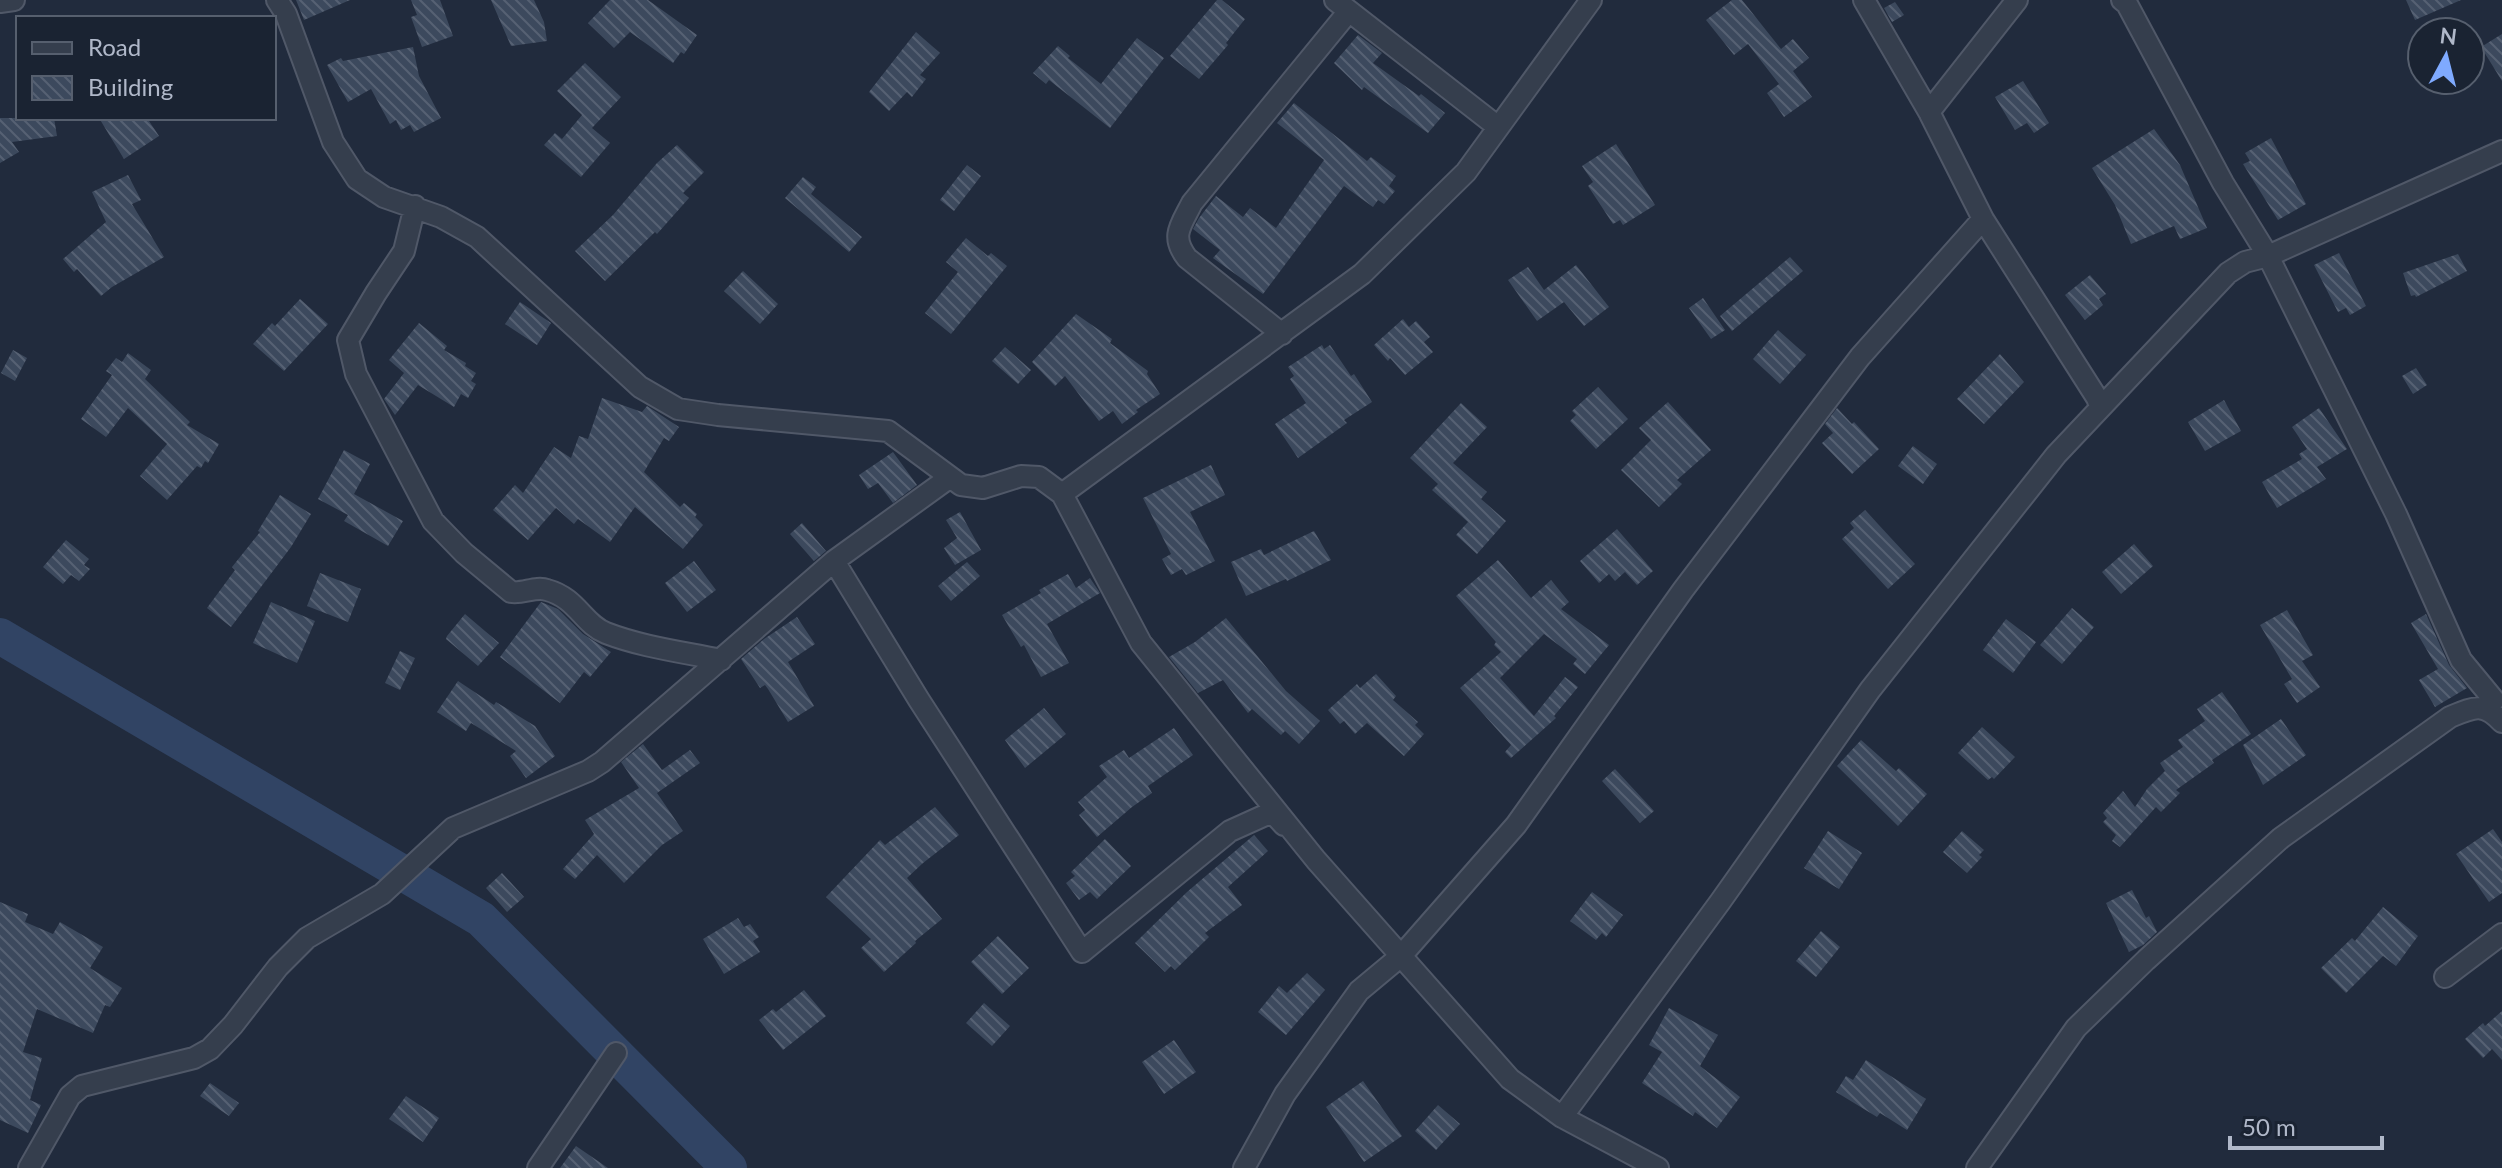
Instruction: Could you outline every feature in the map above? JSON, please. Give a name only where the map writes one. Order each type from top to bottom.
[{"type":"street","points":[[0,2],[14,0]]},
{"type":"street","points":[[277,0],[286,14],[333,142],[357,179],[384,197],[441,217],[477,237],[640,387],[678,409],[888,431],[961,485],[983,488],[1021,476],[1039,477],[1062,494],[1141,643],[1316,860]]},
{"type":"street","points":[[1062,494],[1362,274],[1466,172],[1591,0]]},
{"type":"street","points":[[1864,0],[1929,112],[1983,219],[2100,406]]},
{"type":"street","points":[[1929,112],[2017,0]]},
{"type":"street","points":[[2122,0],[2127,4],[2223,183],[2268,256],[2396,514],[2461,660],[2497,707]]},
{"type":"street","points":[[1282,334],[1187,258],[1178,247],[1179,229],[1192,203],[1342,6],[1498,127]]},
{"type":"street","points":[[1562,1117],[1870,690],[2056,455],[2228,273],[2245,262],[2268,256],[2502,151]]},
{"type":"street","points":[[415,206],[404,251],[348,340],[356,374],[433,521],[464,553],[511,592],[545,589],[573,602],[601,631],[623,639],[721,660]]},
{"type":"street","points":[[1244,1168],[1285,1094],[1359,991],[1401,956],[1516,825],[1683,590],[1860,357],[1983,219]]},
{"type":"street","points":[[29,1168],[70,1096],[82,1086],[194,1058],[210,1049],[278,967],[307,938],[382,894],[453,828],[595,767],[834,561],[949,478]]},
{"type":"street","points":[[834,561],[919,700],[1082,952],[1230,831],[1272,812],[1510,1079],[1562,1117],[1658,1168]]},
{"type":"street","points":[[1977,1168],[2076,1028],[2281,838],[2450,717],[2473,707],[2497,707]]},
{"type":"street","points":[[2445,977],[2502,934]]},
{"type":"street","points":[[538,1168],[616,1053]]},
{"type":"building","points":[[296,0],[350,0],[304,20]]},
{"type":"building","points":[[411,0],[440,0],[453,36],[422,47],[411,17],[417,15]]},
{"type":"building","points":[[491,0],[534,0],[544,22],[547,41],[511,46]]},
{"type":"building","points":[[610,0],[648,0],[697,35],[684,54],[681,52],[673,63],[630,32],[614,48],[588,23]]},
{"type":"building","points":[[1217,0],[1222,0],[1245,19],[1199,79],[1170,56]]},
{"type":"building","points":[[1732,0],[1742,0],[1781,49],[1793,39],[1809,58],[1793,71],[1812,97],[1784,117],[1767,93],[1779,84],[1748,44],[1734,55],[1706,20]]},
{"type":"building","points":[[2406,0],[2461,0],[2424,16],[2413,16]]},
{"type":"building","points":[[1895,2],[1904,15],[1892,22],[1884,8]]},
{"type":"building","points":[[916,32],[940,53],[920,75],[926,79],[912,97],[907,92],[889,111],[869,92]]},
{"type":"building","points":[[2502,34],[2502,81],[2486,55],[2486,44]]},
{"type":"building","points":[[1358,35],[1382,53],[1373,63],[1445,113],[1428,133],[1364,87],[1362,90],[1334,63]]},
{"type":"building","points":[[1137,38],[1164,58],[1110,128],[1049,80],[1046,84],[1033,73],[1058,46],[1101,84]]},
{"type":"building","points":[[413,47],[419,76],[441,118],[414,132],[410,125],[401,130],[396,120],[390,124],[371,89],[348,102],[327,65],[341,58],[343,61]]},
{"type":"building","points":[[585,63],[621,97],[592,128],[610,143],[581,177],[544,145],[555,133],[562,139],[582,115],[557,91]]},
{"type":"building","points":[[2023,81],[2049,123],[2034,133],[2027,123],[2015,130],[1995,97]]},
{"type":"building","points":[[1294,103],[1367,161],[1371,157],[1396,176],[1389,186],[1395,191],[1384,204],[1378,200],[1373,207],[1344,186],[1263,294],[1213,258],[1220,250],[1193,229],[1216,196],[1243,217],[1250,208],[1276,228],[1324,160],[1277,123]]},
{"type":"building","points":[[0,118],[54,120],[57,136],[12,142],[19,152],[0,163]]},
{"type":"building","points":[[100,120],[148,120],[159,136],[124,159]]},
{"type":"building","points":[[2154,129],[2180,165],[2207,228],[2180,239],[2174,226],[2131,244],[2115,205],[2092,168]]},
{"type":"building","points":[[2271,138],[2306,204],[2278,220],[2243,164],[2250,161],[2245,153]]},
{"type":"building","points":[[1616,144],[1655,205],[1623,225],[1620,220],[1613,224],[1588,186],[1593,182],[1582,166]]},
{"type":"building","points":[[677,145],[704,172],[683,193],[689,198],[657,234],[655,232],[605,281],[575,251],[613,215],[657,163]]},
{"type":"building","points":[[967,165],[981,176],[954,211],[940,200]]},
{"type":"building","points":[[128,175],[141,200],[132,204],[164,257],[101,296],[77,269],[74,272],[63,259],[106,222],[92,192]]},
{"type":"building","points":[[803,177],[816,187],[811,194],[862,237],[849,252],[785,198]]},
{"type":"building","points":[[966,238],[988,256],[991,253],[1007,266],[951,334],[925,313],[958,272],[946,262]]},
{"type":"building","points":[[2339,253],[2366,306],[2350,315],[2346,308],[2338,312],[2314,265]]},
{"type":"building","points":[[2458,254],[2467,271],[2416,297],[2411,296],[2403,273]]},
{"type":"building","points":[[1790,257],[1803,271],[1732,331],[1720,316]]},
{"type":"building","points":[[1576,265],[1609,307],[1584,326],[1564,302],[1537,321],[1508,280],[1528,267],[1544,290]]},
{"type":"building","points":[[743,271],[778,304],[760,324],[724,291]]},
{"type":"building","points":[[2090,275],[2106,294],[2099,299],[2103,305],[2085,320],[2065,295]]},
{"type":"building","points":[[1703,298],[1725,330],[1711,339],[1689,308]]},
{"type":"building","points":[[300,299],[328,324],[284,371],[253,344]]},
{"type":"building","points":[[520,302],[551,323],[537,345],[505,324]]},
{"type":"building","points":[[1076,314],[1112,339],[1110,343],[1148,371],[1160,394],[1122,424],[1113,411],[1099,421],[1065,376],[1055,386],[1032,362]]},
{"type":"building","points":[[1403,319],[1409,327],[1416,321],[1430,337],[1424,342],[1433,352],[1405,375],[1374,345]]},
{"type":"building","points":[[419,323],[447,346],[444,350],[476,373],[471,381],[476,384],[468,398],[461,394],[454,407],[418,385],[395,415],[384,399],[404,373],[389,360]]},
{"type":"building","points":[[1778,330],[1806,355],[1780,384],[1753,359]]},
{"type":"building","points":[[1322,345],[1324,349],[1330,345],[1372,402],[1344,420],[1347,423],[1298,458],[1275,424],[1306,403],[1290,379],[1294,376],[1288,367]]},
{"type":"building","points":[[1005,347],[1031,370],[1018,384],[992,361]]},
{"type":"building","points":[[13,350],[27,358],[15,381],[1,373]]},
{"type":"building","points":[[128,353],[151,370],[145,379],[190,422],[187,425],[219,444],[208,463],[205,461],[201,468],[197,466],[167,500],[140,476],[167,444],[128,408],[106,437],[81,419],[112,375],[106,371],[116,358],[122,362]]},
{"type":"building","points":[[2000,354],[2024,382],[1984,424],[1957,399]]},
{"type":"building","points":[[2416,368],[2427,385],[2413,394],[2402,376]]},
{"type":"building","points":[[1598,387],[1628,419],[1596,449],[1570,421],[1576,415],[1572,411]]},
{"type":"building","points":[[602,398],[642,412],[647,406],[679,427],[669,441],[664,438],[644,472],[680,507],[684,503],[697,514],[695,517],[703,525],[683,549],[635,507],[610,542],[578,519],[574,524],[556,508],[528,540],[493,510],[515,485],[523,493],[554,447],[571,458],[579,436],[588,439]]},
{"type":"building","points":[[2224,400],[2241,431],[2205,451],[2188,422]]},
{"type":"building","points":[[1668,402],[1711,450],[1677,480],[1682,484],[1659,507],[1621,470],[1651,440],[1639,428]]},
{"type":"building","points":[[1461,403],[1487,427],[1453,463],[1487,492],[1481,499],[1506,521],[1477,554],[1456,535],[1468,522],[1432,490],[1438,484],[1410,458]]},
{"type":"building","points":[[1837,408],[1879,449],[1852,474],[1822,443],[1833,433],[1825,424]]},
{"type":"building","points":[[2319,408],[2347,449],[2317,467],[2326,479],[2277,508],[2262,482],[2302,459],[2299,454],[2307,449],[2292,427]]},
{"type":"building","points":[[1913,446],[1937,464],[1923,484],[1898,466]]},
{"type":"building","points":[[344,450],[370,464],[354,494],[403,521],[388,546],[344,521],[348,515],[318,499]]},
{"type":"building","points":[[893,452],[917,485],[893,503],[878,483],[868,489],[859,475]]},
{"type":"building","points":[[1211,465],[1225,495],[1190,512],[1215,561],[1186,575],[1182,569],[1171,575],[1162,559],[1171,554],[1143,498]]},
{"type":"building","points":[[280,495],[311,514],[291,547],[231,627],[207,608],[235,570],[232,567],[260,532]]},
{"type":"building","points":[[1865,510],[1915,564],[1888,589],[1842,539],[1854,528],[1850,523]]},
{"type":"building","points":[[960,512],[981,550],[955,565],[944,548],[957,538],[946,520]]},
{"type":"building","points":[[802,523],[826,551],[814,561],[790,534]]},
{"type":"building","points":[[1617,529],[1653,571],[1637,585],[1625,572],[1615,581],[1609,574],[1599,583],[1580,561]]},
{"type":"building","points":[[1314,531],[1331,560],[1246,596],[1231,562],[1261,549],[1264,555]]},
{"type":"building","points":[[66,540],[89,559],[84,565],[90,569],[79,581],[71,575],[63,584],[43,567]]},
{"type":"building","points":[[2134,544],[2153,566],[2121,594],[2102,572]]},
{"type":"building","points":[[1498,560],[1531,598],[1551,580],[1569,602],[1561,609],[1609,645],[1585,674],[1573,664],[1577,659],[1544,634],[1500,678],[1534,716],[1565,677],[1578,687],[1554,716],[1556,718],[1511,758],[1505,752],[1511,745],[1460,688],[1501,652],[1456,596]]},
{"type":"building","points":[[694,561],[716,590],[687,612],[665,583]]},
{"type":"building","points":[[967,562],[980,576],[951,601],[938,586]]},
{"type":"building","points":[[320,573],[361,589],[348,622],[307,606]]},
{"type":"building","points":[[1068,574],[1076,588],[1090,578],[1100,593],[1047,624],[1069,663],[1041,677],[1024,645],[1021,647],[1002,615]]},
{"type":"building","points":[[271,602],[315,621],[297,663],[253,643]]},
{"type":"building","points":[[541,602],[558,609],[583,634],[611,652],[590,677],[584,672],[560,703],[500,657]]},
{"type":"building","points":[[2072,608],[2094,627],[2062,664],[2040,645]]},
{"type":"building","points":[[2287,610],[2313,655],[2302,661],[2320,687],[2297,703],[2284,684],[2292,679],[2260,625]]},
{"type":"building","points":[[465,614],[499,643],[478,666],[446,639]]},
{"type":"building","points":[[2426,614],[2449,665],[2467,688],[2435,707],[2419,680],[2438,669],[2411,623]]},
{"type":"building","points":[[797,617],[815,644],[788,662],[814,706],[788,722],[768,689],[765,685],[760,688],[741,659]]},
{"type":"building","points":[[1226,618],[1286,691],[1320,721],[1299,744],[1285,731],[1281,735],[1252,709],[1248,713],[1223,680],[1198,693],[1169,657]]},
{"type":"building","points":[[2006,619],[2036,642],[2013,673],[1983,650]]},
{"type":"building","points":[[400,651],[415,658],[400,690],[385,683]]},
{"type":"building","points":[[1376,674],[1396,696],[1393,700],[1418,722],[1415,725],[1424,734],[1404,756],[1367,723],[1355,734],[1344,721],[1340,724],[1328,710],[1357,684],[1360,688]]},
{"type":"building","points":[[458,681],[494,705],[496,702],[535,726],[555,756],[526,778],[510,756],[516,751],[471,723],[466,731],[437,712]]},
{"type":"building","points":[[2222,692],[2251,734],[2212,760],[2214,763],[2176,790],[2180,793],[2161,812],[2156,807],[2120,847],[2112,841],[2116,835],[2103,822],[2107,818],[2103,813],[2123,791],[2135,807],[2165,771],[2160,763],[2183,747],[2178,740],[2205,721],[2197,709]]},
{"type":"building","points":[[1044,708],[1066,734],[1025,768],[1005,740]]},
{"type":"building","points":[[2281,719],[2306,755],[2263,785],[2243,745]]},
{"type":"building","points":[[1982,727],[2015,757],[1994,779],[1988,780],[1958,753]]},
{"type":"building","points":[[1174,728],[1193,755],[1148,786],[1152,793],[1097,837],[1079,815],[1085,810],[1078,802],[1107,777],[1099,766],[1124,750],[1129,758]]},
{"type":"building","points":[[1861,740],[1927,794],[1898,826],[1837,766]]},
{"type":"building","points":[[643,744],[662,770],[690,750],[700,763],[657,793],[683,831],[662,845],[624,883],[597,855],[575,879],[563,869],[594,834],[585,820],[639,788],[621,762]]},
{"type":"building","points":[[1615,769],[1654,811],[1640,823],[1602,781]]},
{"type":"building","points":[[935,807],[959,835],[907,878],[942,919],[884,972],[861,948],[871,939],[826,897],[880,840],[885,845]]},
{"type":"building","points":[[2493,829],[2502,842],[2502,893],[2489,902],[2456,854]]},
{"type":"building","points":[[1828,831],[1862,853],[1839,889],[1804,868]]},
{"type":"building","points":[[1962,831],[1984,850],[1979,855],[1982,857],[1967,873],[1943,852]]},
{"type":"building","points":[[1254,835],[1268,851],[1228,887],[1242,905],[1205,933],[1209,937],[1175,970],[1171,966],[1165,972],[1135,943],[1187,892]]},
{"type":"building","points":[[1105,839],[1131,866],[1097,899],[1090,892],[1079,900],[1066,883],[1075,876],[1071,872]]},
{"type":"building","points":[[502,873],[524,897],[507,912],[486,888]]},
{"type":"building","points":[[2132,890],[2157,932],[2143,945],[2129,952],[2106,903]]},
{"type":"building","points":[[1592,892],[1623,915],[1606,937],[1602,933],[1596,940],[1570,921]]},
{"type":"building","points":[[0,902],[28,914],[25,922],[53,934],[60,922],[103,947],[90,968],[122,988],[110,1007],[105,1005],[93,1033],[37,1009],[23,1052],[42,1058],[30,1100],[41,1105],[28,1133],[0,1120]]},
{"type":"building","points":[[2383,907],[2418,936],[2396,966],[2383,956],[2346,993],[2321,968],[2352,938],[2355,941]]},
{"type":"building","points":[[738,918],[744,927],[750,924],[759,937],[753,941],[760,952],[724,974],[703,939]]},
{"type":"building","points":[[1821,931],[1840,947],[1816,977],[1796,961]]},
{"type":"building","points":[[998,936],[1029,968],[1002,994],[971,962]]},
{"type":"building","points":[[1307,973],[1325,990],[1286,1035],[1258,1012],[1279,986],[1287,993]]},
{"type":"building","points":[[804,990],[826,1016],[783,1050],[759,1020],[773,1009],[776,1012]]},
{"type":"building","points":[[984,1003],[1010,1026],[992,1046],[966,1023]]},
{"type":"building","points":[[1669,1008],[1718,1035],[1700,1066],[1740,1097],[1717,1128],[1695,1112],[1693,1116],[1642,1083],[1662,1052],[1649,1045]]},
{"type":"building","points":[[2502,1011],[2502,1060],[2492,1049],[2483,1058],[2465,1039]]},
{"type":"building","points":[[1174,1040],[1196,1072],[1164,1094],[1142,1062]]},
{"type":"building","points":[[1866,1060],[1926,1099],[1907,1130],[1880,1113],[1877,1117],[1836,1092],[1846,1076],[1853,1080]]},
{"type":"building","points":[[1363,1081],[1402,1136],[1364,1162],[1326,1107]]},
{"type":"building","points":[[210,1083],[239,1103],[229,1116],[200,1096]]},
{"type":"building","points":[[406,1096],[439,1118],[423,1142],[389,1119]]},
{"type":"building","points":[[1438,1105],[1460,1124],[1436,1150],[1415,1131]]},
{"type":"building","points":[[576,1146],[608,1168],[560,1168]]},
{"type":"waterway","points":[[0,636],[481,919],[729,1168]]}]
